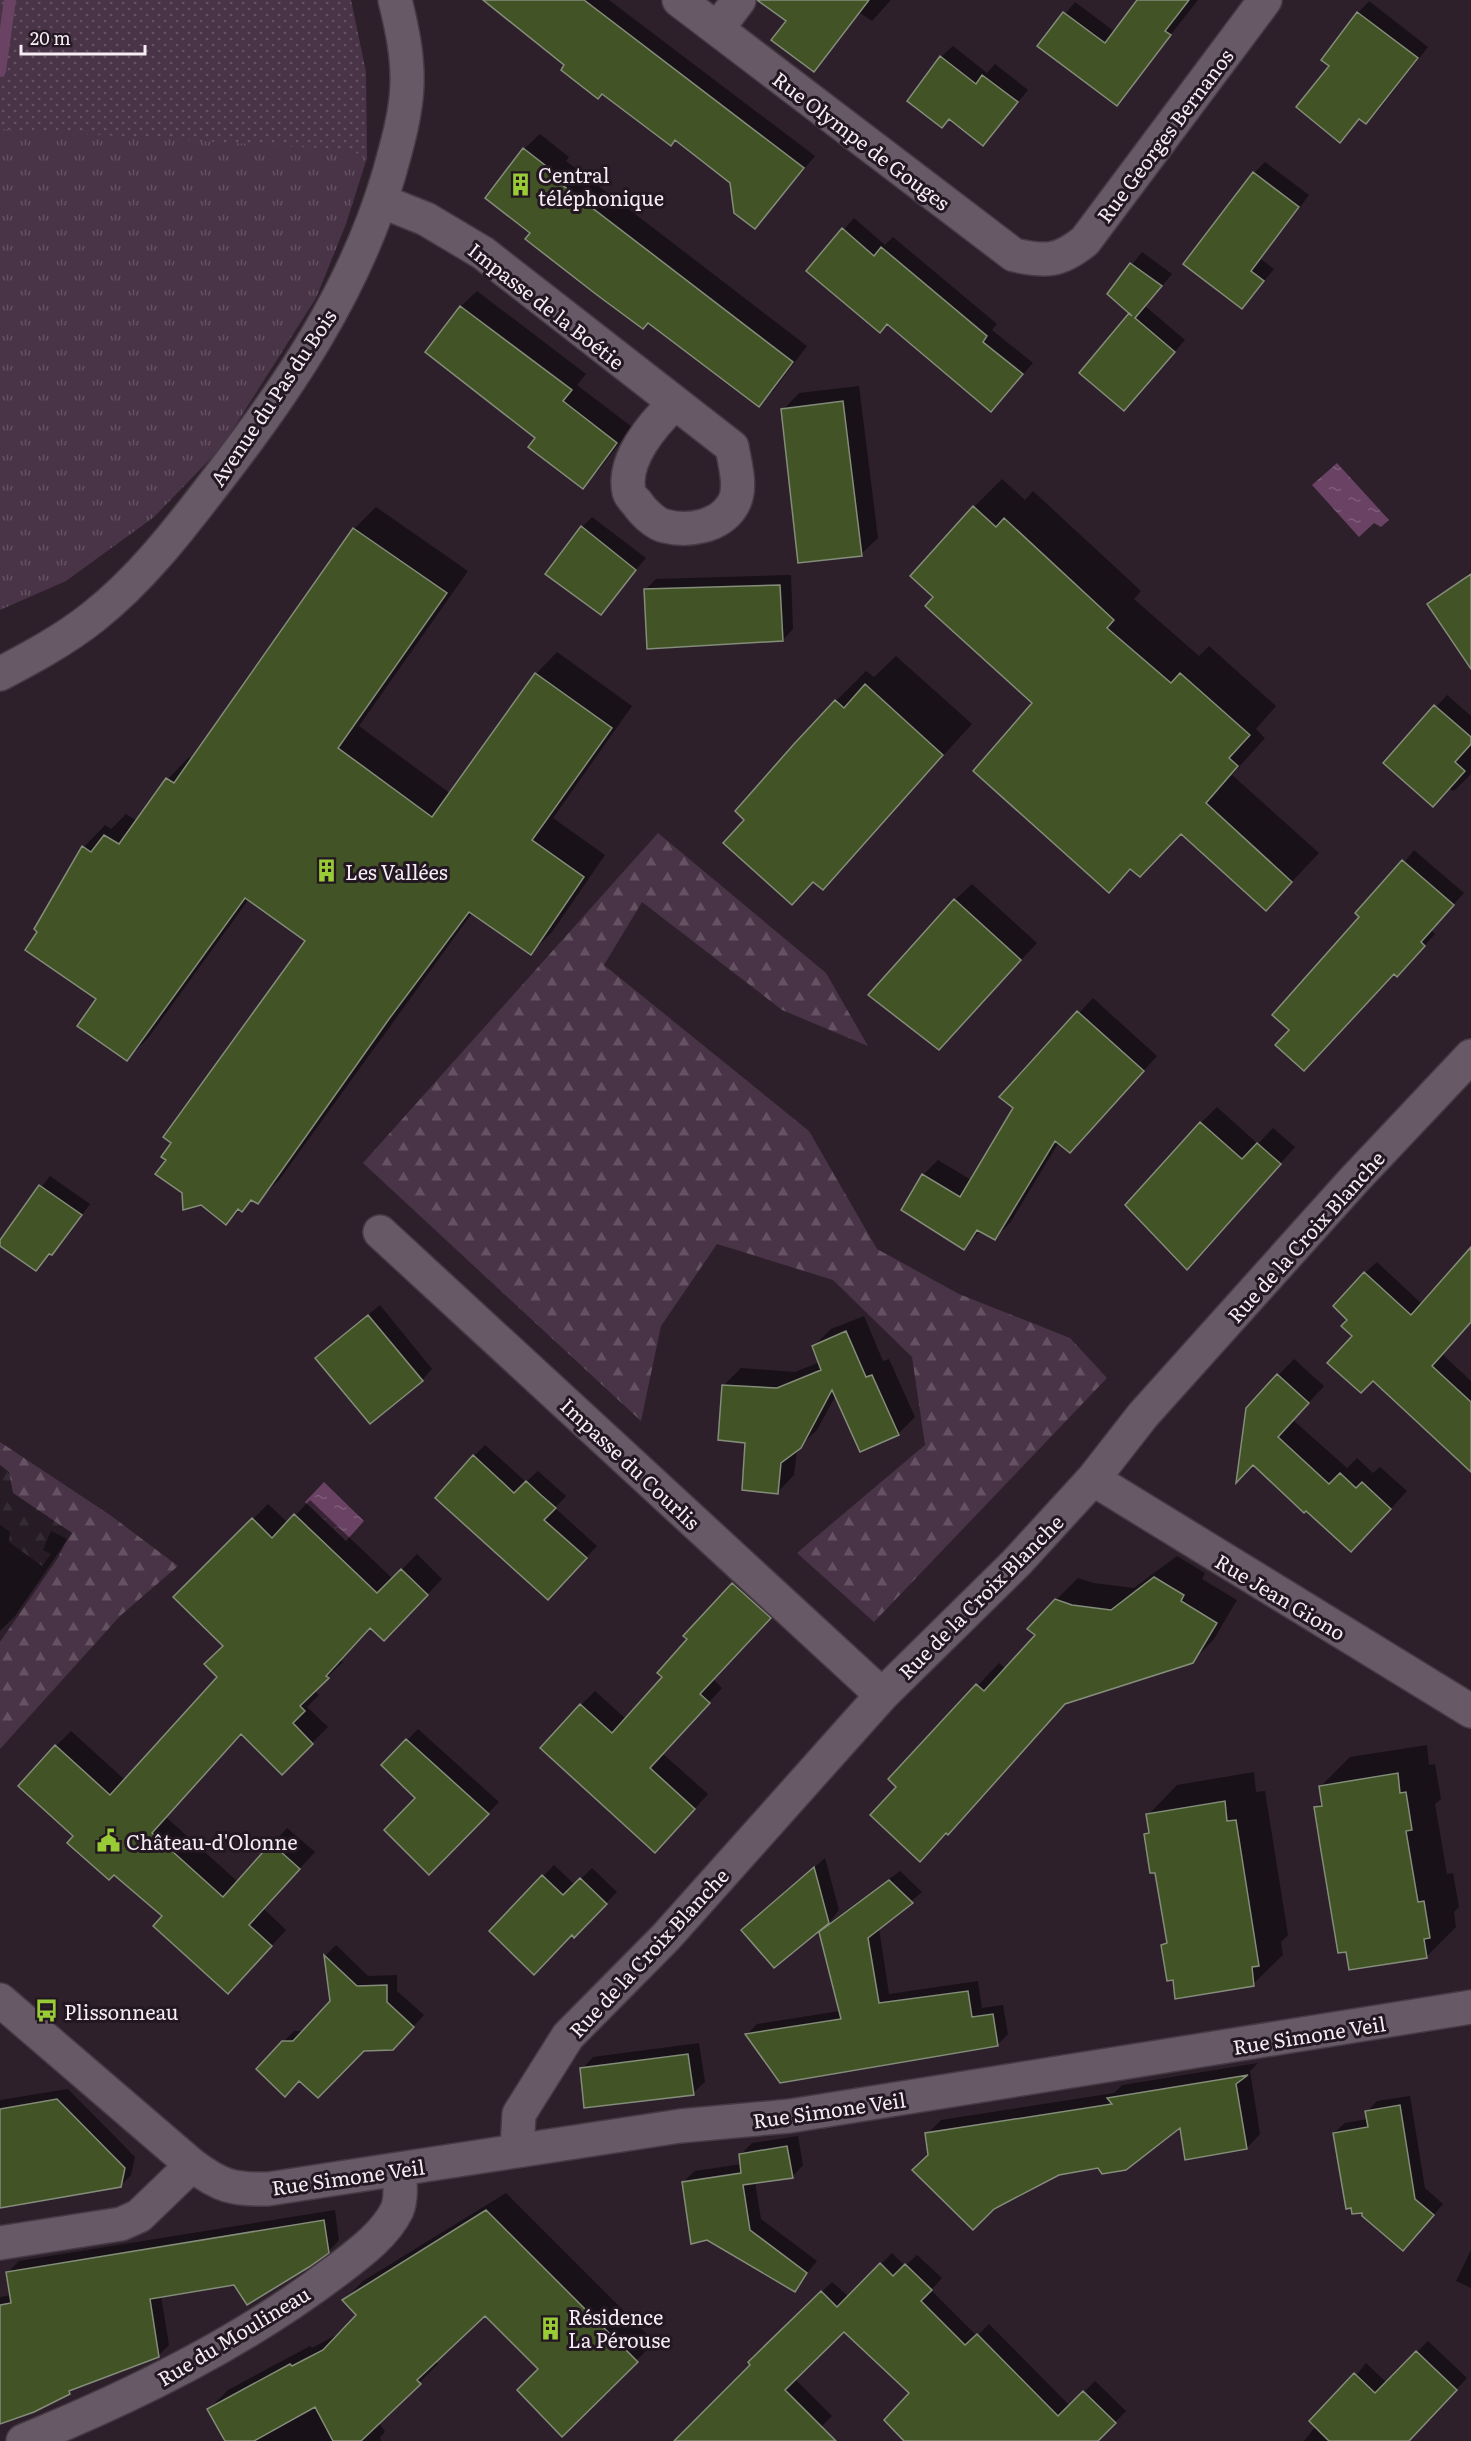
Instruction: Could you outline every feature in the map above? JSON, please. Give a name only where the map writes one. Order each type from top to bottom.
[{"type":"street","name":"Avenue du Pas du Bois","points":[[0,674],[63,639],[93,617],[148,565],[192,512],[281,392],[329,317],[351,274],[381,201],[399,139],[407,86],[406,58],[395,0]]},
{"type":"street","name":"Rue Olympe de Gouges","points":[[679,0],[1014,255],[1054,260]]},
{"type":"street","points":[[717,29],[739,0]]},
{"type":"street","name":"Rue Georges Bernanos","points":[[1054,260],[1069,253],[1084,241],[1264,0]]},
{"type":"street","name":"Impasse de la Boétie","points":[[381,201],[426,219],[483,253],[674,404]]},
{"type":"street","name":"Rue de la Croix Blanche","points":[[517,2150],[519,2114],[568,2036],[666,1937],[882,1695],[1016,1563],[1093,1479],[1143,1416],[1346,1189],[1471,1056]]},
{"type":"street","name":"Impasse du Courlis","points":[[380,1232],[882,1695]]},
{"type":"street","name":"Rue Jean Giono","points":[[1093,1479],[1471,1711]]},
{"type":"street","points":[[0,2000],[192,2165],[139,2216],[121,2224],[0,2243]]},
{"type":"street","name":"Rue Simone Veil","points":[[192,2165],[214,2182],[238,2190],[268,2189],[680,2126],[739,2122],[841,2109],[1471,2007]]},
{"type":"street","name":"Rue du Moulineau","points":[[37,2438],[129,2396],[295,2302],[357,2255],[387,2226],[398,2209],[399,2170]]},
{"type":"green space","points":[[0,0],[351,0],[366,72],[367,158],[0,137]]},
{"type":"green space","points":[[0,129],[350,150],[367,158],[346,224],[316,298],[221,448],[154,517],[66,581],[0,610]]},
{"type":"green space","points":[[658,833],[826,973],[868,1046],[782,1010],[642,902],[604,965],[809,1131],[877,1249],[959,1294],[1070,1338],[1107,1378],[874,1622],[797,1553],[925,1445],[912,1357],[833,1280],[717,1244],[661,1326],[641,1421],[363,1163]]},
{"type":"green space","points":[[0,1442],[110,1515],[178,1566],[120,1616],[0,1749],[0,1642],[58,1558],[67,1539],[51,1531],[43,1550],[51,1554],[42,1566],[9,1542],[10,1532],[0,1525]]},
{"type":"water","points":[[1337,463],[1389,520],[1381,527],[1374,523],[1359,537],[1312,485]]},
{"type":"water","points":[[324,1482],[364,1521],[346,1541],[305,1502]]},
{"type":"building","points":[[483,0],[584,0],[804,168],[755,229],[734,213],[730,183],[675,140],[671,146],[602,94],[598,99],[561,70],[564,65]]},
{"type":"building","points":[[757,0],[869,0],[814,72],[771,40],[786,21]]},
{"type":"building","points":[[1137,0],[1189,0],[1165,31],[1171,35],[1117,106],[1037,46],[1063,12],[1105,43]]},
{"type":"building","points":[[1357,12],[1418,58],[1366,124],[1359,119],[1340,143],[1296,107],[1329,66],[1321,60]]},
{"type":"building","points":[[940,56],[976,84],[982,75],[1018,102],[983,146],[949,119],[942,128],[907,101]]},
{"type":"building","points":[[523,148],[555,173],[552,177],[793,362],[759,407],[648,323],[643,329],[597,295],[525,239],[530,233],[485,198]]},
{"type":"building","points":[[1253,172],[1299,207],[1251,271],[1264,281],[1242,309],[1183,264]]},
{"type":"building","points":[[842,228],[874,256],[881,247],[987,336],[983,342],[1023,374],[991,412],[887,324],[880,333],[806,271]]},
{"type":"building","points":[[1130,263],[1162,286],[1135,318],[1175,352],[1124,411],[1079,373],[1129,313],[1107,294]]},
{"type":"building","points":[[460,306],[572,390],[563,401],[617,443],[583,489],[528,447],[535,438],[425,352]]},
{"type":"building","points":[[843,401],[862,556],[798,563],[781,409]]},
{"type":"building","points":[[973,506],[996,527],[1004,518],[1114,620],[1107,628],[1171,683],[1180,673],[1250,735],[1229,758],[1238,766],[1206,803],[1292,882],[1266,911],[1181,834],[1140,877],[1130,869],[1109,893],[973,771],[1032,703],[925,606],[933,597],[910,576]]},
{"type":"building","points":[[581,526],[636,570],[601,615],[545,574]]},
{"type":"building","name":"Les Vallées","points":[[353,528],[447,593],[338,748],[432,817],[535,673],[612,728],[532,840],[584,877],[531,955],[469,912],[389,1019],[258,1204],[251,1200],[242,1212],[238,1209],[226,1225],[201,1205],[183,1210],[182,1193],[155,1174],[166,1160],[161,1157],[171,1143],[163,1137],[305,941],[245,898],[127,1061],[77,1026],[96,999],[25,950],[37,932],[34,929],[82,846],[91,852],[104,835],[119,844],[166,778],[174,783]]},
{"type":"building","points":[[1471,574],[1471,669],[1427,604]]},
{"type":"building","points":[[780,585],[783,641],[647,649],[644,589]]},
{"type":"building","points":[[865,684],[943,755],[823,890],[813,882],[792,905],[723,843],[744,820],[735,811],[794,744],[835,700],[844,708]]},
{"type":"building","points":[[1434,705],[1471,737],[1471,744],[1455,762],[1465,771],[1433,807],[1383,763]]},
{"type":"building","points":[[1402,860],[1454,905],[1421,942],[1425,946],[1397,977],[1394,974],[1304,1071],[1275,1045],[1289,1030],[1272,1015],[1359,917],[1355,913]]},
{"type":"building","points":[[954,899],[1021,960],[939,1050],[868,995]]},
{"type":"building","points":[[1077,1011],[1144,1071],[1070,1153],[1055,1141],[995,1240],[977,1230],[964,1250],[901,1210],[922,1174],[960,1197],[1013,1108],[999,1097]]},
{"type":"building","points":[[1200,1122],[1242,1159],[1257,1143],[1281,1164],[1187,1270],[1125,1205]]},
{"type":"building","points":[[39,1185],[82,1215],[52,1255],[49,1254],[36,1271],[0,1246],[0,1240]]},
{"type":"building","points":[[1471,1247],[1471,1322],[1432,1366],[1471,1402],[1471,1472],[1373,1381],[1361,1393],[1327,1363],[1352,1336],[1341,1326],[1347,1320],[1333,1306],[1364,1272],[1411,1315]]},
{"type":"building","points":[[368,1315],[423,1381],[370,1424],[315,1358]]},
{"type":"building","points":[[846,1331],[866,1377],[872,1375],[899,1435],[860,1452],[832,1390],[801,1448],[781,1463],[778,1494],[742,1490],[745,1443],[718,1440],[722,1385],[777,1388],[821,1370],[812,1346]]},
{"type":"building","points":[[1277,1374],[1309,1403],[1278,1437],[1329,1484],[1340,1473],[1356,1488],[1362,1482],[1391,1509],[1351,1552],[1306,1511],[1304,1513],[1253,1465],[1236,1483],[1246,1408]]},
{"type":"building","points":[[473,1455],[514,1493],[526,1481],[556,1508],[544,1520],[587,1558],[548,1600],[435,1498]]},
{"type":"building","points":[[294,1514],[377,1593],[401,1569],[428,1595],[384,1641],[370,1628],[326,1676],[329,1678],[300,1706],[305,1711],[293,1723],[313,1744],[282,1775],[241,1734],[152,1833],[223,1897],[271,1843],[300,1869],[249,1925],[272,1946],[228,1994],[153,1926],[162,1916],[114,1875],[109,1880],[67,1843],[73,1836],[18,1786],[55,1745],[110,1795],[217,1677],[204,1664],[223,1646],[173,1597],[252,1518],[272,1538]]},
{"type":"building","points":[[1154,1577],[1184,1595],[1181,1601],[1217,1623],[1193,1663],[1065,1704],[948,1835],[946,1833],[920,1862],[870,1815],[896,1787],[888,1779],[976,1684],[984,1691],[1035,1635],[1027,1629],[1055,1599],[1072,1605],[1111,1610]]},
{"type":"building","points":[[732,1583],[771,1618],[700,1694],[710,1703],[650,1768],[695,1809],[655,1853],[540,1748],[580,1704],[612,1733],[662,1677],[657,1673],[687,1639],[683,1636]]},
{"type":"building","points":[[406,1739],[489,1814],[429,1875],[384,1830],[415,1798],[381,1765]]},
{"type":"building","points":[[1398,1773],[1400,1793],[1406,1792],[1412,1830],[1406,1831],[1418,1902],[1424,1901],[1430,1938],[1424,1939],[1427,1958],[1349,1970],[1346,1952],[1338,1953],[1320,1845],[1314,1807],[1322,1806],[1319,1786]]},
{"type":"building","points":[[1225,1801],[1227,1821],[1236,1820],[1259,1966],[1252,1967],[1254,1986],[1175,1999],[1173,1980],[1167,1981],[1161,1945],[1167,1943],[1155,1873],[1150,1873],[1144,1834],[1149,1833],[1146,1814]]},
{"type":"building","points":[[814,1867],[829,1923],[774,1968],[741,1930]]},
{"type":"building","points":[[542,1875],[563,1895],[580,1878],[607,1904],[574,1938],[572,1935],[534,1975],[489,1931]]},
{"type":"building","points":[[889,1880],[913,1903],[868,1938],[879,2003],[968,1991],[972,2017],[993,2014],[998,2046],[780,2083],[745,2034],[841,2019],[819,1932]]},
{"type":"building","points":[[324,1955],[357,1986],[387,1985],[387,2002],[414,2027],[393,2050],[364,2051],[318,2098],[299,2081],[285,2097],[256,2069],[282,2041],[293,2041],[330,2001]]},
{"type":"building","points":[[688,2054],[694,2095],[584,2108],[580,2068]]},
{"type":"building","points":[[1248,2075],[1236,2084],[1247,2149],[1185,2160],[1180,2128],[1126,2170],[1102,2174],[1098,2168],[1059,2175],[994,2209],[973,2230],[912,2170],[928,2155],[925,2133],[1112,2104],[1107,2098]]},
{"type":"building","points":[[57,2099],[125,2168],[121,2187],[0,2208],[0,2109]]},
{"type":"building","points":[[1400,2105],[1415,2199],[1434,2215],[1403,2251],[1362,2216],[1362,2213],[1352,2214],[1351,2208],[1346,2209],[1333,2133],[1368,2127],[1365,2111]]},
{"type":"building","points":[[787,2146],[793,2178],[743,2185],[750,2230],[807,2273],[795,2292],[707,2240],[691,2244],[682,2182],[741,2173],[739,2154]]},
{"type":"building","name":"Résidence La Pérouse","points":[[486,2210],[638,2362],[562,2437],[517,2390],[538,2369],[485,2316],[417,2380],[421,2384],[361,2441],[333,2441],[315,2407],[254,2441],[225,2441],[207,2409],[290,2364],[292,2366],[323,2350],[356,2315],[342,2300]]},
{"type":"building","points":[[324,2220],[329,2253],[309,2267],[247,2305],[234,2285],[150,2299],[159,2357],[69,2391],[70,2394],[34,2412],[0,2424],[0,2305],[11,2303],[6,2272]]},
{"type":"building","points":[[880,2263],[893,2276],[905,2264],[932,2290],[921,2301],[965,2345],[977,2334],[1058,2416],[1083,2391],[1116,2423],[1098,2441],[904,2441],[884,2420],[909,2393],[844,2332],[785,2390],[836,2441],[674,2441],[750,2365],[748,2362],[821,2291],[837,2307]]},
{"type":"building","points":[[1416,2351],[1457,2390],[1409,2441],[1329,2441],[1309,2421],[1354,2373],[1375,2393]]},
{"type":"waterway","points":[[0,71],[10,0]]},
{"type":"place","name":"Central téléphonique","points":[[520,185]]},
{"type":"place","name":"Les Vallées","points":[[327,871]]},
{"type":"place","name":"Château-d'Olonne","points":[[108,1841]]},
{"type":"place","name":"Plissonneau","points":[[46,2011]]},
{"type":"place","name":"Résidence La Pérouse","points":[[550,2328]]}]
